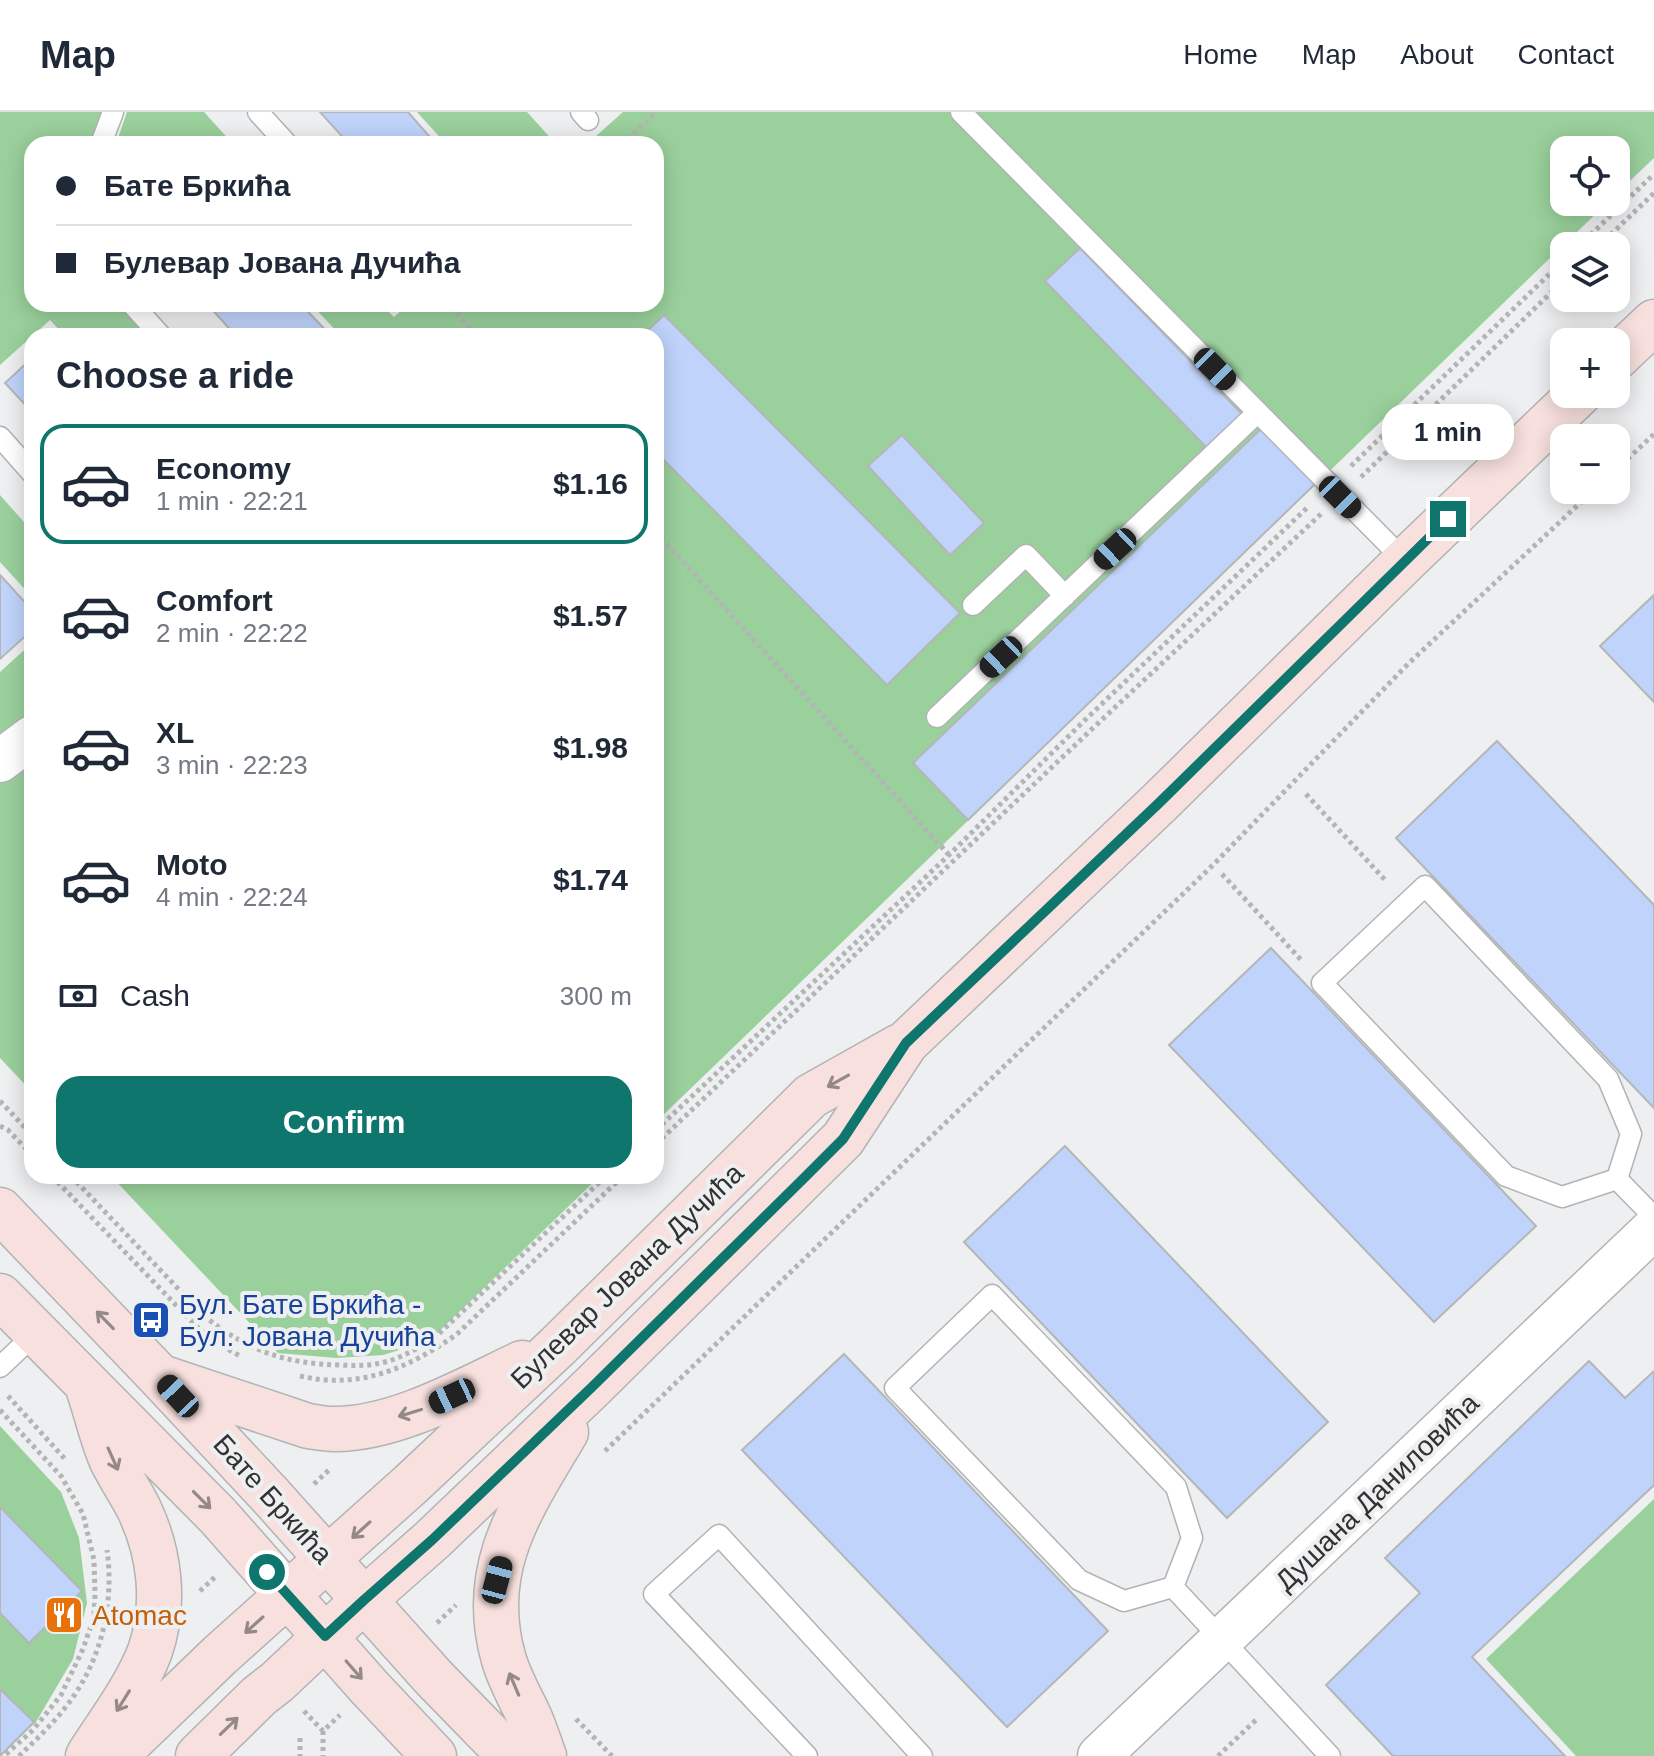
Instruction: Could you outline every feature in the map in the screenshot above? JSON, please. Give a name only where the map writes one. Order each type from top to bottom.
[{"type":"street","points":[[1630,345],[1654,322]]},
{"type":"street","name":"Булевар Јована Дучића","points":[[198,1756],[591,1388],[843,1139],[906,1043],[1159,803],[1564,408]]},
{"type":"street","points":[[0,761],[24,743]]},
{"type":"street","name":"Булевар Јована Дучића","points":[[115,1756],[220,1655],[410,1485],[557,1347],[811,1096],[906,1043]]},
{"type":"street","name":"Бате Бркића","points":[[0,1210],[159,1376],[434,1678],[510,1756]]},
{"type":"street","name":"Душана Даниловића","points":[[1099,1756],[1654,1228]]},
{"type":"street","name":"Бате Бркића","points":[[0,1296],[218,1516],[434,1756]]},
{"type":"street","points":[[159,1376],[308,1426],[355,1428],[425,1408],[557,1347]]},
{"type":"street","points":[[87,1385],[111,1459],[139,1510],[152,1543],[160,1595],[150,1651],[88,1756]]},
{"type":"street","points":[[544,1756],[504,1658],[495,1603],[497,1580],[508,1539],[521,1509],[591,1388]]},
{"type":"lane","points":[[104,136],[113,112]]},
{"type":"lane","points":[[258,112],[280,136]]},
{"type":"lane","points":[[961,112],[1405,561]]},
{"type":"lane","points":[[139,312],[154,328]]},
{"type":"lane","points":[[937,717],[1258,412]]},
{"type":"lane","points":[[0,437],[24,464]]},
{"type":"lane","points":[[973,605],[1026,555],[1065,596]]},
{"type":"lane","points":[[1425,886],[1608,1079],[1631,1134],[1617,1179],[1562,1197],[1506,1176],[1322,983],[1425,886]]},
{"type":"lane","points":[[1617,1179],[1654,1217]]},
{"type":"lane","points":[[992,1295],[1176,1487],[1192,1538],[1173,1587],[1124,1601],[1079,1580],[895,1388],[992,1295]]},
{"type":"lane","points":[[0,1367],[35,1334]]},
{"type":"lane","points":[[807,1756],[654,1594],[719,1535],[922,1756]]},
{"type":"lane","points":[[1173,1587],[1330,1756]]},
{"type":"path","points":[[630,136],[657,112]]},
{"type":"path","points":[[1594,232],[1654,174]]},
{"type":"path","points":[[1614,232],[1654,193]]},
{"type":"path","points":[[664,1136],[1092,729],[1335,492],[1550,274]]},
{"type":"path","points":[[664,1122],[949,855],[1085,720],[1550,293]]},
{"type":"path","points":[[455,312],[470,328]]},
{"type":"path","points":[[1630,457],[1654,434]]},
{"type":"path","points":[[599,1457],[1214,864],[1409,663],[1579,504]]},
{"type":"path","points":[[664,541],[949,855]]},
{"type":"path","points":[[1306,794],[1407,903]]},
{"type":"path","points":[[1222,874],[1322,983]]},
{"type":"path","points":[[0,1101],[24,1126]]},
{"type":"path","points":[[0,1126],[24,1147]]},
{"type":"path","points":[[60,1184],[197,1327],[218,1344],[254,1362]]},
{"type":"path","points":[[79,1184],[204,1316],[227,1335],[277,1357],[319,1365],[355,1366],[384,1363],[430,1342],[598,1184]]},
{"type":"path","points":[[294,1375],[355,1379],[382,1375],[434,1350],[457,1334],[615,1184]]},
{"type":"path","points":[[0,1387],[70,1465]]},
{"type":"path","points":[[0,1410],[61,1476],[83,1514],[94,1560],[95,1594],[94,1617],[61,1695],[33,1730],[4,1756]]},
{"type":"path","points":[[19,1756],[74,1696],[98,1651],[110,1596],[105,1542]]},
{"type":"path","points":[[1218,1756],[1277,1700]]},
{"type":"path","points":[[569,1712],[612,1756]]},
{"type":"path","points":[[323,1731],[323,1756]]},
{"type":"path","points":[[300,1738],[300,1756]]},
{"type":"green space","points":[[0,112],[101,112],[94,136],[24,136],[24,312],[130,312],[145,328],[58,328],[50,320],[41,328],[24,328],[24,343],[0,365]]},
{"type":"green space","points":[[127,112],[204,112],[226,136],[119,136]]},
{"type":"green space","points":[[417,112],[527,112],[549,136],[439,136]]},
{"type":"green space","points":[[623,112],[1654,112],[1654,158],[1630,181],[1630,136],[1550,136],[1550,216],[1594,216],[1577,232],[1550,232],[1550,258],[664,1114],[664,328],[334,328],[318,312],[389,312],[394,317],[400,312],[664,312],[664,136],[596,136]]},
{"type":"green space","points":[[0,495],[24,522],[24,588],[0,562]]},
{"type":"green space","points":[[24,650],[24,1084],[0,1058],[0,672]]},
{"type":"green space","points":[[119,1184],[592,1184],[429,1341],[383,1355],[336,1358],[278,1353]]},
{"type":"green space","points":[[0,1426],[61,1492],[79,1538],[87,1603],[73,1659],[36,1722],[0,1756]]},
{"type":"green space","points":[[1654,1499],[1654,1756],[1576,1756],[1486,1659]]},
{"type":"building","points":[[320,112],[408,112],[429,136],[342,136]]},
{"type":"building","points":[[1080,248],[1243,415],[1208,449],[1045,281]]},
{"type":"building","points":[[214,312],[308,312],[324,328],[229,328]]},
{"type":"building","points":[[664,315],[960,613],[887,685],[664,460],[664,328],[650,328]]},
{"type":"building","points":[[24,365],[24,403],[5,383]]},
{"type":"building","points":[[1262,428],[1316,483],[968,820],[913,763]]},
{"type":"building","points":[[902,435],[984,523],[950,555],[868,466]]},
{"type":"building","points":[[0,575],[24,601],[24,637],[0,659]]},
{"type":"building","points":[[1654,595],[1654,702],[1600,646]]},
{"type":"building","points":[[1497,741],[1654,905],[1654,1108],[1396,838]]},
{"type":"building","points":[[1271,948],[1536,1226],[1434,1322],[1169,1045]]},
{"type":"building","points":[[1065,1146],[1328,1422],[1227,1518],[964,1242]]},
{"type":"building","points":[[844,1354],[1108,1631],[1007,1727],[742,1450]]},
{"type":"building","points":[[1589,1361],[1625,1398],[1654,1371],[1654,1485],[1472,1657],[1565,1756],[1393,1756],[1326,1685],[1420,1593],[1385,1558]]},
{"type":"building","points":[[0,1507],[82,1591],[29,1643],[0,1613]]},
{"type":"building","points":[[0,1689],[34,1722],[0,1756]]},
{"type":"place","name":"Бул. Бате Бркића - Бул. Јована Дучића","points":[[151,1320]]},
{"type":"place","name":"Atomac","points":[[64,1615]]},
{"type":"route","points":[[267,1572],[325,1636],[432,1540],[801,1181],[843,1139],[906,1043],[1159,803],[1448,519]]}]
